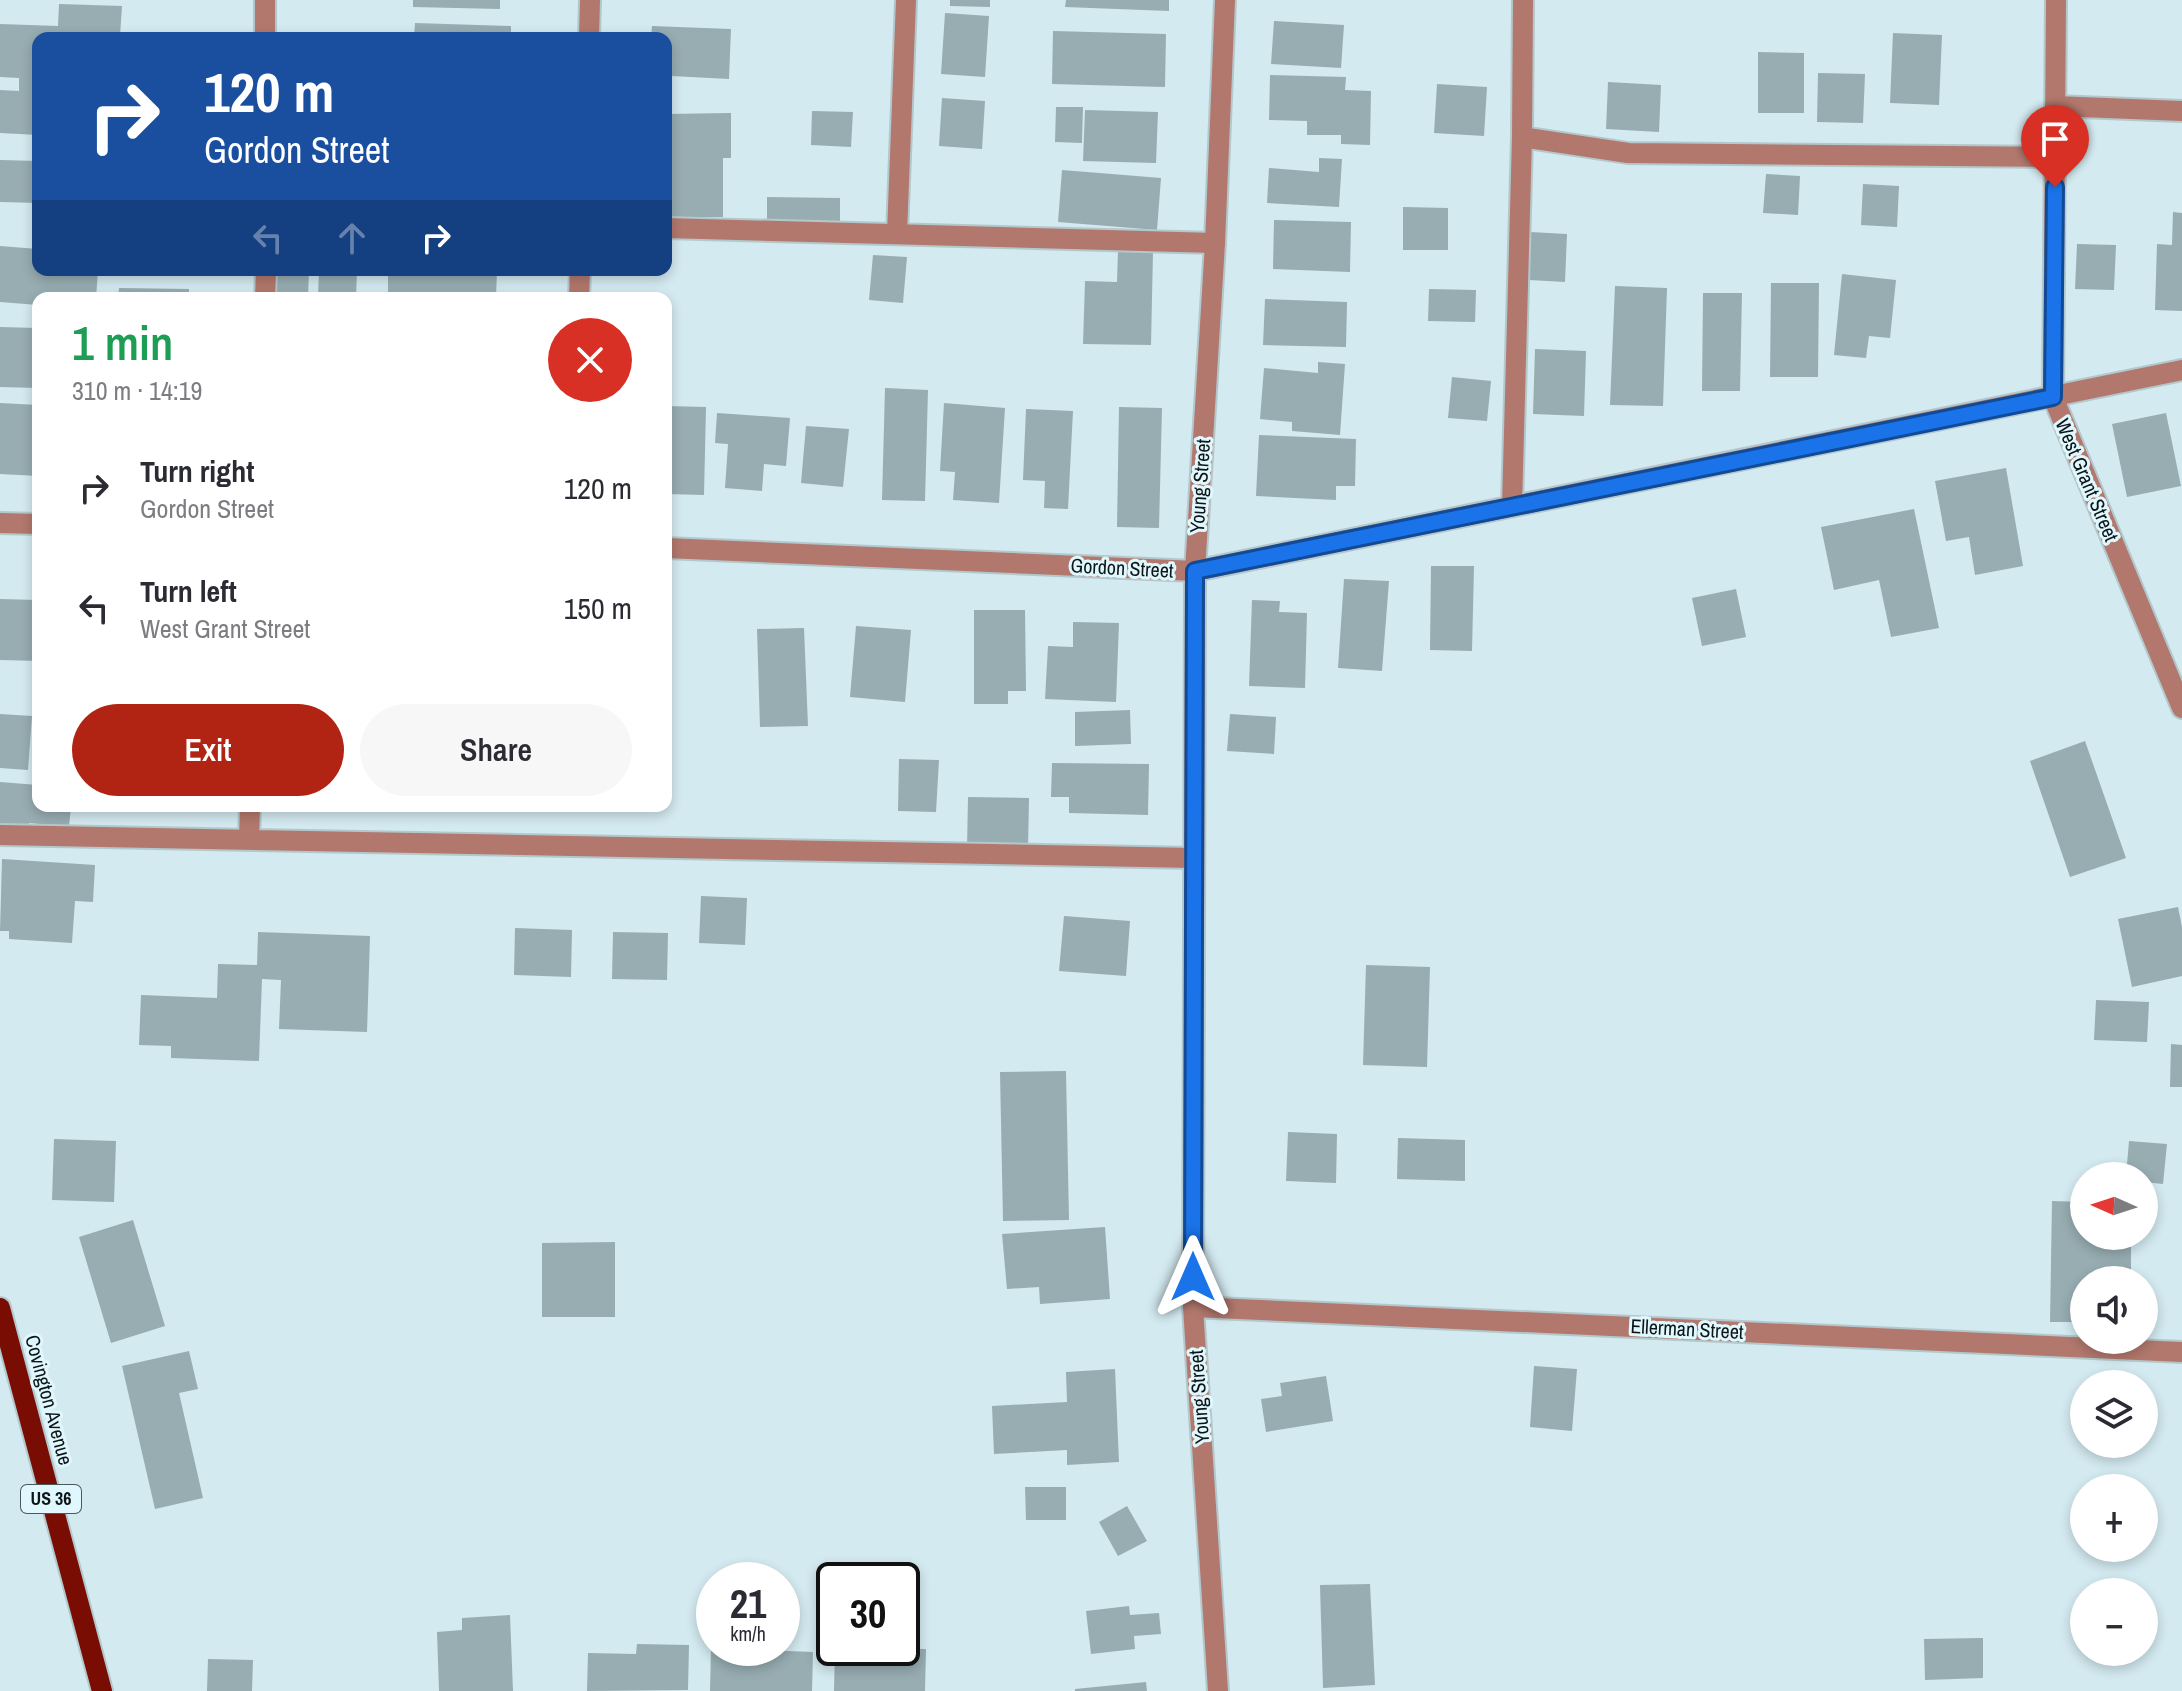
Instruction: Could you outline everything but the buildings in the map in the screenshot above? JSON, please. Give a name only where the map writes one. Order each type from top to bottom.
[{"type":"main road","name":"Covington Avenue","points":[[0,1308],[102,1691]]},
{"type":"street","points":[[265,0],[265,32]]},
{"type":"street","points":[[589,32],[590,0]]},
{"type":"street","points":[[897,234],[906,0]]},
{"type":"street","name":"Young Street","points":[[1218,1691],[1193,1307],[1195,571],[1215,243],[1225,0]]},
{"type":"street","points":[[1512,506],[1523,0]]},
{"type":"street","name":"West Grant Street","points":[[2056,0],[2053,397],[2182,708]]},
{"type":"street","points":[[2055,106],[2182,111]]},
{"type":"street","points":[[1522,137],[1628,153],[2055,157]]},
{"type":"street","points":[[672,228],[1215,243]]},
{"type":"street","name":"Gordon Street","points":[[672,548],[1195,571],[2182,370]]},
{"type":"street","points":[[0,523],[32,524]]},
{"type":"street","points":[[249,840],[250,812]]},
{"type":"street","points":[[0,835],[1194,858]]},
{"type":"street","name":"Ellerman Street","points":[[1193,1307],[2182,1352]]},
{"type":"route","points":[[1193,1277],[1195,571],[2053,397],[2055,187]]}]
